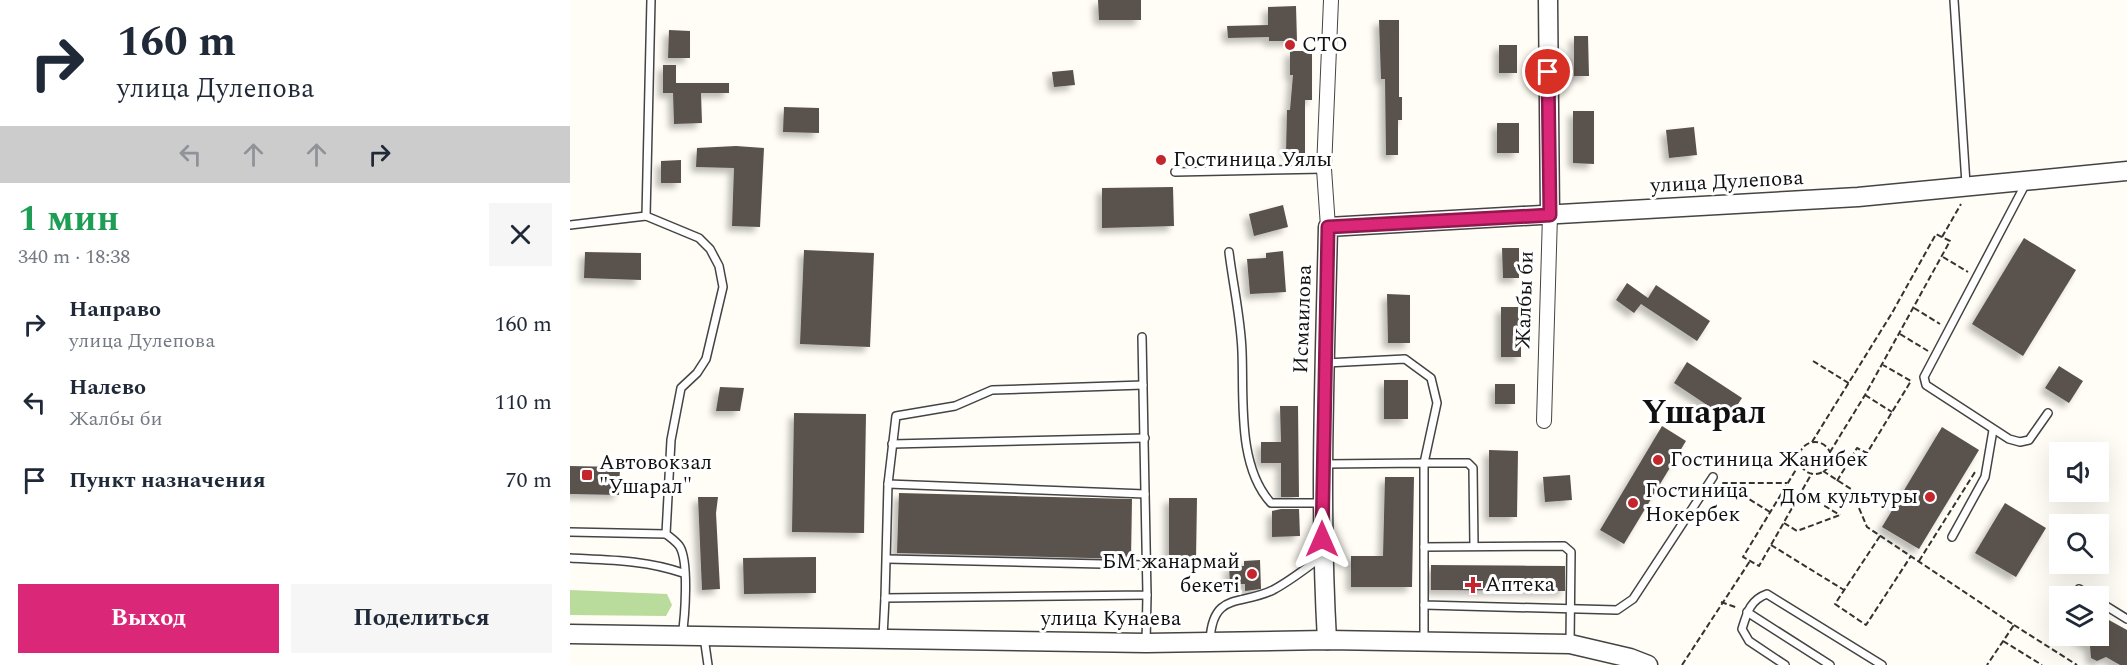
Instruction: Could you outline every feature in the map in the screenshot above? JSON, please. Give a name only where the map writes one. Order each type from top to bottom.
[{"type":"street","name":"Исмаилова","points":[[1327,640],[1322,557],[1322,464],[1328,227],[1324,170],[1331,0]]},
{"type":"street","name":"Жалбы би","points":[[1544,421],[1550,215],[1548,0]]},
{"type":"street","name":"улица Дулепова","points":[[1328,227],[1858,197],[2127,171]]},
{"type":"street","name":"улица Кунаева","points":[[570,634],[1146,643],[1327,640],[1570,644],[1630,658],[1648,665]]},
{"type":"lane","points":[[645,216],[651,0]]},
{"type":"lane","points":[[1954,0],[1966,187]]},
{"type":"lane","points":[[1175,172],[1324,170]]},
{"type":"lane","points":[[2027,181],[1924,377],[1926,385],[2009,439],[2020,442],[2029,440],[2048,413]]},
{"type":"lane","points":[[570,225],[645,216],[705,243],[719,266],[723,287],[706,359],[697,373],[681,388],[671,440],[666,534]]},
{"type":"lane","points":[[1229,252],[1242,351],[1241,412],[1260,491],[1271,503],[1322,503]]},
{"type":"lane","points":[[1142,337],[1146,643]]},
{"type":"lane","points":[[1325,363],[1405,359],[1431,378],[1437,403],[1424,463],[1424,643]]},
{"type":"lane","points":[[883,639],[888,484],[896,416],[955,406],[992,390],[1143,385]]},
{"type":"lane","points":[[1952,537],[1985,477],[1993,430]]},
{"type":"lane","points":[[892,444],[1145,438]]},
{"type":"lane","points":[[1322,464],[1468,463],[1473,468],[1474,546]]},
{"type":"lane","points":[[1424,605],[1617,610],[1634,599],[1713,477]]},
{"type":"lane","points":[[888,484],[1145,494]]},
{"type":"lane","points":[[570,532],[666,534],[679,546],[684,557],[686,613],[682,637]]},
{"type":"lane","points":[[1424,547],[1564,546],[1571,552],[1570,644]]},
{"type":"lane","points":[[1210,642],[1211,620],[1222,607],[1272,591],[1322,557]]},
{"type":"lane","points":[[570,558],[633,561],[660,565],[683,573]]},
{"type":"lane","points":[[887,559],[1145,565]]},
{"type":"lane","points":[[1785,665],[1749,641],[1742,629],[1756,598],[1767,594],[1882,665]]},
{"type":"lane","points":[[885,598],[1147,595]]},
{"type":"lane","points":[[2109,608],[2127,619]]},
{"type":"lane","points":[[1748,612],[1830,665]]},
{"type":"lane","points":[[704,637],[708,665]]},
{"type":"path","points":[[1942,237],[1959,211],[1966,187]]},
{"type":"path","points":[[1812,442],[1823,444],[1830,452],[1831,458],[1822,471],[1812,473],[1759,566],[1743,557],[1800,463],[1800,452],[1812,442],[1850,384],[1936,234],[1950,241],[1865,395],[1830,452]]},
{"type":"path","points":[[1943,257],[1976,277]]},
{"type":"path","points":[[1914,308],[1949,329]]},
{"type":"path","points":[[1900,333],[1935,355]]},
{"type":"path","points":[[1813,361],[1850,384]]},
{"type":"path","points":[[1837,481],[1857,448],[1868,453],[1911,381],[1882,364]]},
{"type":"path","points":[[1865,395],[1892,412]]},
{"type":"path","points":[[1919,561],[1988,452]]},
{"type":"path","points":[[1831,458],[1847,465]]},
{"type":"path","points":[[1800,463],[1812,473]]},
{"type":"path","points":[[1822,471],[1851,489],[1868,527],[2077,665]]},
{"type":"path","points":[[1770,512],[1723,483],[1787,483]]},
{"type":"path","points":[[1784,523],[1797,531],[1840,515],[1801,492]]},
{"type":"path","points":[[1880,535],[1835,604],[1866,625],[1911,556]]},
{"type":"path","points":[[1771,545],[1844,590]]},
{"type":"path","points":[[1682,665],[1721,602],[1750,561]]},
{"type":"path","points":[[1721,602],[1748,612]]},
{"type":"path","points":[[1987,665],[2014,625]]},
{"type":"path","points":[[2003,640],[2042,665]]},
{"type":"green space","points":[[570,590],[667,594],[672,605],[666,616],[570,615]]},
{"type":"building","points":[[1098,0],[1141,0],[1141,20],[1099,20]]},
{"type":"building","points":[[1296,6],[1297,41],[1269,41],[1269,37],[1228,38],[1227,26],[1268,25],[1268,7]]},
{"type":"building","points":[[1379,20],[1399,20],[1399,97],[1402,97],[1402,120],[1398,120],[1398,155],[1386,155],[1385,79],[1381,79]]},
{"type":"building","points":[[669,30],[690,31],[690,58],[668,58]]},
{"type":"building","points":[[1574,36],[1588,36],[1589,76],[1574,76]]},
{"type":"building","points":[[1499,45],[1517,45],[1517,73],[1499,73]]},
{"type":"building","points":[[1290,51],[1312,51],[1312,100],[1305,100],[1305,154],[1286,153],[1287,110],[1290,110],[1293,75],[1290,75]]},
{"type":"building","points":[[663,65],[676,65],[676,83],[729,83],[729,93],[701,93],[702,123],[674,124],[673,93],[663,93]]},
{"type":"building","points":[[1073,70],[1075,85],[1054,87],[1052,72]]},
{"type":"building","points":[[784,107],[819,108],[819,133],[783,132]]},
{"type":"building","points":[[1573,111],[1594,111],[1594,164],[1573,163]]},
{"type":"building","points":[[1497,123],[1519,123],[1519,153],[1497,153]]},
{"type":"building","points":[[1694,127],[1697,155],[1669,158],[1666,130]]},
{"type":"building","points":[[736,146],[764,148],[760,227],[732,226],[734,168],[696,167],[697,148]]},
{"type":"building","points":[[681,160],[681,183],[661,183],[661,161]]},
{"type":"building","points":[[1173,187],[1174,226],[1102,228],[1102,188]]},
{"type":"building","points":[[1283,205],[1288,227],[1254,236],[1249,214]]},
{"type":"building","points":[[2024,238],[2076,270],[2023,356],[1972,324]]},
{"type":"building","points":[[1502,248],[1519,248],[1519,278],[1503,278]]},
{"type":"building","points":[[804,250],[874,253],[870,347],[800,344]]},
{"type":"building","points":[[1283,251],[1286,292],[1250,294],[1247,259],[1266,258],[1266,253]]},
{"type":"building","points":[[585,252],[641,253],[641,280],[584,278]]},
{"type":"building","points":[[1627,283],[1648,298],[1656,285],[1710,321],[1697,341],[1641,304],[1634,313],[1616,300]]},
{"type":"building","points":[[1387,294],[1410,295],[1410,343],[1388,343]]},
{"type":"building","points":[[1501,307],[1521,307],[1521,357],[1501,357]]},
{"type":"building","points":[[1687,362],[1742,398],[1728,419],[1674,383]]},
{"type":"building","points":[[2059,366],[2083,381],[2069,403],[2045,388]]},
{"type":"building","points":[[1384,380],[1408,380],[1408,419],[1384,419]]},
{"type":"building","points":[[1495,384],[1515,384],[1515,404],[1495,404]]},
{"type":"building","points":[[720,387],[744,388],[740,411],[716,411]]},
{"type":"building","points":[[1280,406],[1298,406],[1299,497],[1281,497],[1281,463],[1261,463],[1261,442],[1281,442]]},
{"type":"building","points":[[794,413],[866,414],[864,533],[792,532]]},
{"type":"building","points":[[1662,426],[1686,441],[1624,544],[1600,530]]},
{"type":"building","points":[[1942,427],[1979,450],[1919,549],[1882,527]]},
{"type":"building","points":[[1489,450],[1518,451],[1517,517],[1489,517]]},
{"type":"building","points":[[570,466],[620,467],[619,495],[570,494]]},
{"type":"building","points":[[1570,475],[1572,500],[1545,502],[1543,477]]},
{"type":"building","points":[[1385,477],[1414,477],[1412,587],[1351,587],[1351,556],[1383,556]]},
{"type":"building","points":[[899,493],[1132,499],[1131,559],[897,553]]},
{"type":"building","points":[[698,497],[718,497],[716,513],[720,589],[702,590]]},
{"type":"building","points":[[1169,498],[1197,498],[1196,559],[1169,559]]},
{"type":"building","points":[[2005,503],[2046,528],[2016,577],[1975,553]]},
{"type":"building","points":[[1299,509],[1300,536],[1272,537],[1272,511]]},
{"type":"building","points":[[816,557],[816,593],[744,594],[743,558]]},
{"type":"building","points":[[1260,560],[1261,589],[1245,591],[1245,584],[1230,584],[1229,566],[1244,566],[1244,561]]},
{"type":"building","points":[[1431,565],[1565,566],[1565,591],[1431,590]]},
{"type":"building","points":[[2109,620],[2127,630],[2127,665],[2120,665],[2106,657],[2097,661],[2091,658],[2090,646],[2109,646]]},
{"type":"place","name":"СТО","points":[[1290,45]]},
{"type":"place","name":"Гостиница Уялы","points":[[1161,160]]},
{"type":"place","name":"Гостиница Жанибек","points":[[1658,460]]},
{"type":"place","name":"Автовокзал \"Ушарал\"","points":[[587,475]]},
{"type":"place","name":"Дом культуры","points":[[1930,497]]},
{"type":"place","name":"Гостиница Нокербек","points":[[1633,503]]},
{"type":"place","name":"БМ жанармай бекеті","points":[[1252,574]]},
{"type":"place","name":"Аптека","points":[[1473,585]]},
{"type":"district","name":"Үшарал","points":[[1704,413]]},
{"type":"route","points":[[1322,539],[1328,227],[1550,215],[1548,72]]}]
